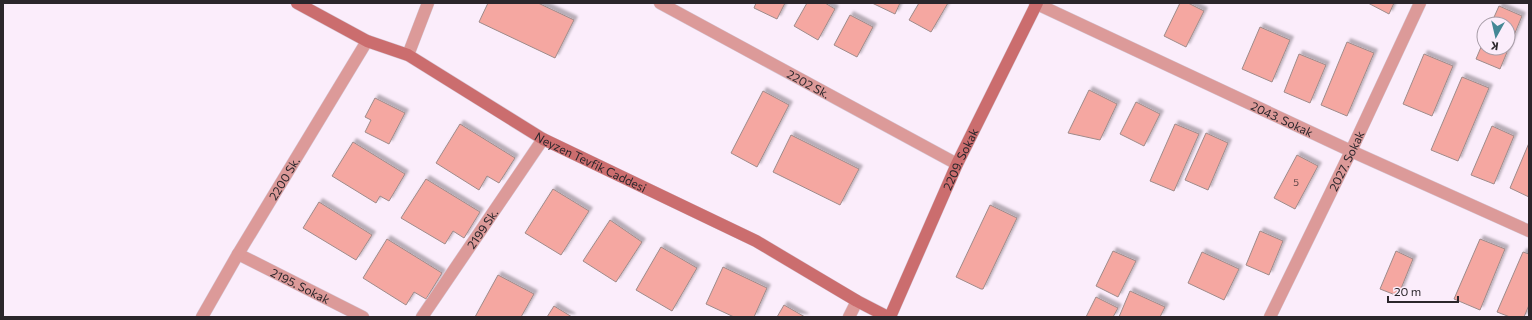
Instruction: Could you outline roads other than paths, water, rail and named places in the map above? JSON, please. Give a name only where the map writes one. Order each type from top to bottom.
[{"type":"street","name":"Neyzen Tevfik Caddesi","points":[[297,3],[367,41],[408,55],[543,139],[756,240],[857,301],[889,317]]},
{"type":"street","points":[[408,55],[428,3]]},
{"type":"street","name":"2202 Sk.","points":[[660,3],[957,164]]},
{"type":"street","name":"2209. Sokak","points":[[889,317],[957,164],[1036,3]]},
{"type":"street","name":"2043. Sokak","points":[[1036,3],[1351,151],[1529,231]]},
{"type":"street","name":"2027. Sokak","points":[[1270,317],[1351,151],[1420,3]]},
{"type":"street","name":"2200 Sk.","points":[[202,317],[238,254],[367,41]]},
{"type":"street","name":"2199 Sk.","points":[[422,317],[543,139]]},
{"type":"street","name":"2195. Sokak","points":[[238,254],[363,317]]},
{"type":"street","points":[[849,317],[857,301]]}]
